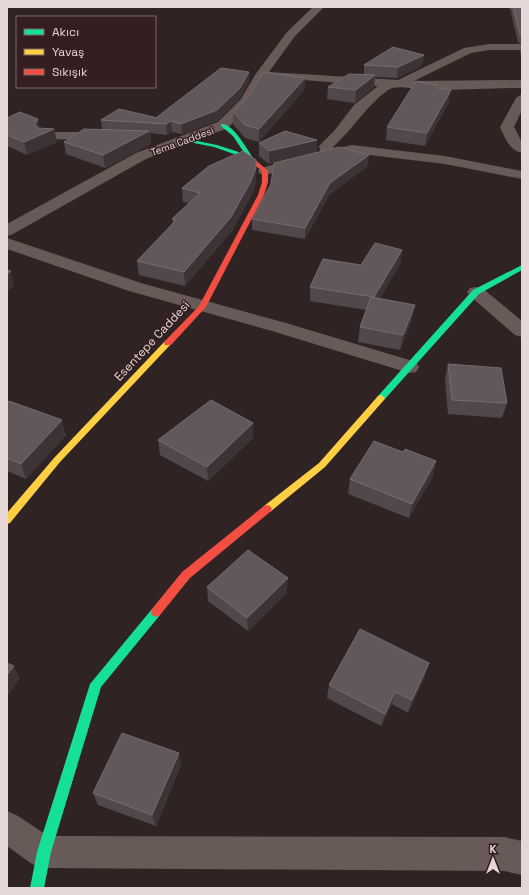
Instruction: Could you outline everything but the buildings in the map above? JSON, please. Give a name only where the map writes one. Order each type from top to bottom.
[{"type":"street","name":"Tema Caddesi","points":[[7,231],[141,156],[223,125],[246,100],[261,75],[294,30],[319,7]]},
{"type":"street","points":[[328,155],[326,146],[339,134],[359,108],[386,86],[399,84],[468,50],[489,47],[522,47]]},
{"type":"street","points":[[261,75],[432,86],[522,84]]},
{"type":"street","points":[[522,98],[507,127],[514,142],[522,149]]},
{"type":"street","points":[[223,125],[235,135],[250,158],[265,171],[352,149],[445,160],[522,175]]},
{"type":"street","points":[[46,136],[117,136]]},
{"type":"street","points":[[153,139],[182,140],[215,146],[250,158]]},
{"type":"street","name":"Esentepe Caddesi","points":[[7,520],[57,460],[202,307],[228,254],[254,210],[265,182],[265,171]]},
{"type":"street","points":[[7,243],[90,272],[202,307],[279,327],[409,367]]},
{"type":"street","points":[[37,888],[44,852],[96,684],[186,575],[322,465],[476,292],[522,267]]},
{"type":"street","points":[[476,292],[522,331]]},
{"type":"street","points":[[7,827],[44,852],[504,854],[522,858]]},
{"type":"traffic: fast","points":[[182,140],[215,146],[250,158],[235,135],[223,125]]},
{"type":"traffic: fast","points":[[381,398],[476,292],[522,267]]},
{"type":"traffic: fast","points":[[37,888],[44,852],[96,684],[156,612]]},
{"type":"traffic: slow","points":[[7,520],[57,460],[168,343]]},
{"type":"traffic: slow","points":[[267,509],[322,465],[381,398]]},
{"type":"traffic: jam","points":[[168,343],[202,307],[261,195],[265,182],[265,171],[250,158]]},
{"type":"traffic: jam","points":[[156,612],[186,575],[267,509]]}]
